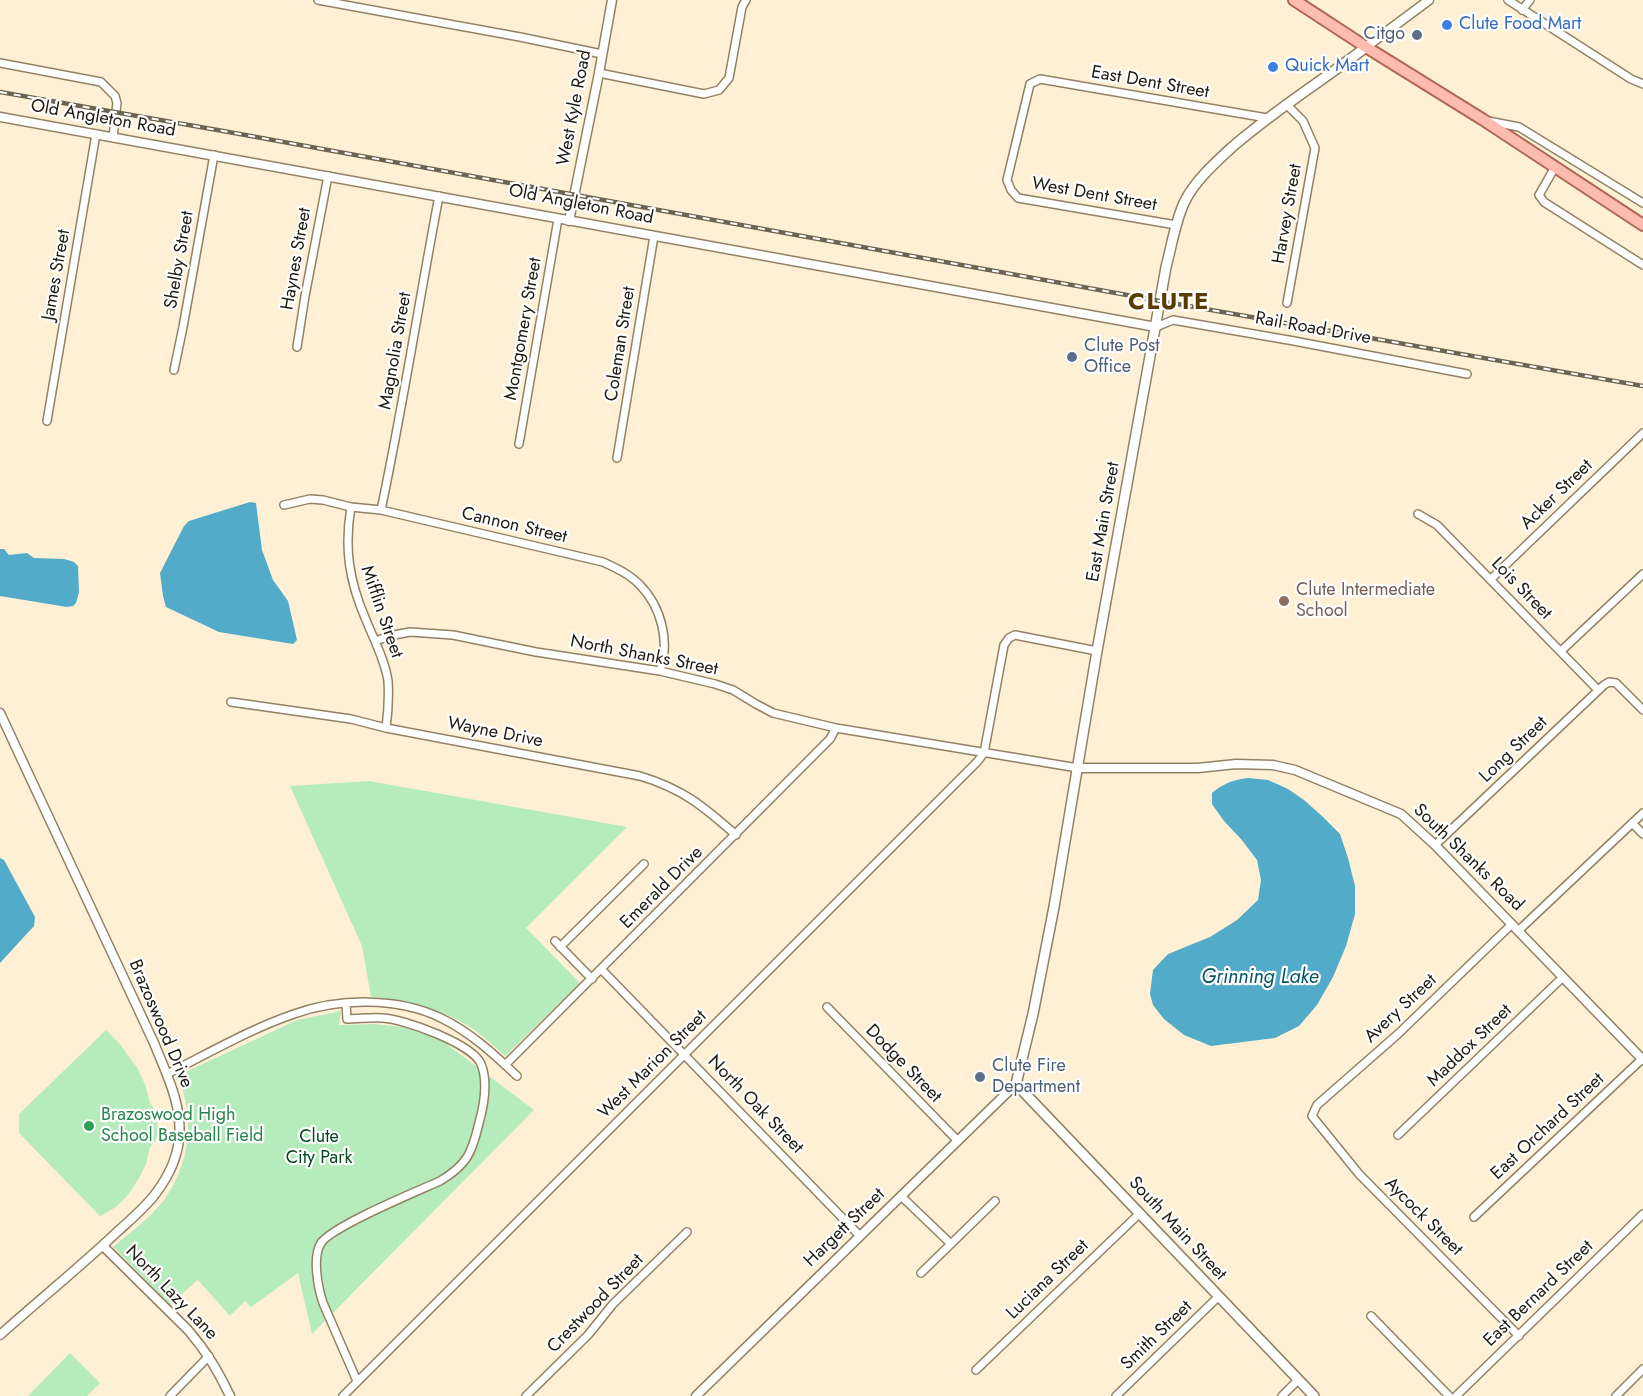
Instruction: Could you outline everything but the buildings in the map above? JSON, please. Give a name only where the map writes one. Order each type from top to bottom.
[{"type":"main road","points":[[1294,0],[1482,119],[1643,225]]},
{"type":"main road","name":"East Main Street","points":[[1016,1084],[1034,1014],[1166,267],[1176,225],[1186,199],[1199,180],[1219,159],[1267,118],[1366,47]]},
{"type":"main road","name":"South Main Street","points":[[1016,1084],[1314,1396]]},
{"type":"street","points":[[318,0],[602,54]]},
{"type":"street","name":"West Kyle Road","points":[[569,221],[612,0]]},
{"type":"street","points":[[599,73],[704,94],[719,90],[729,78],[742,8],[746,0]]},
{"type":"street","points":[[1366,47],[1429,0]]},
{"type":"street","points":[[1508,0],[1631,79],[1643,84]]},
{"type":"street","points":[[1522,10],[1530,0]]},
{"type":"street","points":[[0,63],[101,82],[115,96],[117,103],[113,137]]},
{"type":"street","name":"East Dent Street","points":[[1030,84],[1040,79],[1267,118]]},
{"type":"street","name":"West Dent Street","points":[[1030,84],[1007,180],[1011,190],[1018,198],[1176,225]]},
{"type":"street","name":"Harvey Street","points":[[1286,104],[1303,121],[1315,148],[1287,303]]},
{"type":"street","name":"Old Angleton Road","points":[[0,117],[1156,327]]},
{"type":"street","points":[[1482,119],[1518,127],[1643,203]]},
{"type":"street","name":"James Street","points":[[46,421],[96,134]]},
{"type":"street","name":"Shelby Street","points":[[174,370],[214,155]]},
{"type":"street","points":[[1555,167],[1539,195],[1544,202],[1643,265]]},
{"type":"street","name":"Haynes Street","points":[[297,347],[328,176]]},
{"type":"street","name":"Magnolia Street","points":[[381,510],[394,450],[439,196]]},
{"type":"street","name":"Montgomery Street","points":[[519,444],[558,219]]},
{"type":"street","name":"Coleman Street","points":[[617,458],[654,236]]},
{"type":"street","name":"Rail Road Drive","points":[[1156,327],[1173,320],[1294,340],[1467,374]]},
{"type":"street","name":"Acker Street","points":[[1491,579],[1643,433]]},
{"type":"street","name":"Cannon Street","points":[[284,505],[310,499],[381,510],[603,562],[638,583],[658,610],[664,644],[664,660],[660,671]]},
{"type":"street","name":"Mifflin Street","points":[[351,507],[346,538],[350,571],[388,681],[386,728]]},
{"type":"street","name":"Lois Street","points":[[1419,514],[1437,525],[1598,690]]},
{"type":"street","points":[[1561,651],[1643,574]]},
{"type":"street","name":"North Shanks Street","points":[[375,641],[410,632],[453,635],[536,652],[660,671],[733,690],[773,713],[836,728],[1078,768]]},
{"type":"street","points":[[984,753],[1004,645],[1009,638],[1015,635],[1097,651]]},
{"type":"street","name":"Long Street","points":[[1436,845],[1598,690],[1610,682],[1616,683],[1643,710]]},
{"type":"street","name":"Wayne Drive","points":[[231,702],[351,719],[386,728],[648,779],[687,795],[736,834]]},
{"type":"street","name":"Brazoswood Drive","points":[[0,713],[154,1043],[174,1094],[179,1122],[175,1160],[154,1195],[103,1246],[0,1335]]},
{"type":"street","name":"Emerald Drive","points":[[505,1065],[830,739],[836,728]]},
{"type":"street","name":"West Marion Street","points":[[343,1396],[984,753]]},
{"type":"street","name":"South Shanks Road","points":[[1078,768],[1198,768],[1236,764],[1273,765],[1295,770],[1395,811],[1410,821],[1436,845],[1642,1060]]},
{"type":"street","name":"Avery Street","points":[[1312,1116],[1317,1105],[1643,813]]},
{"type":"street","points":[[1632,823],[1643,834]]},
{"type":"street","points":[[592,979],[557,944],[644,864]]},
{"type":"street","name":"North Oak Street","points":[[602,970],[860,1236]]},
{"type":"street","name":"Maddox Street","points":[[1398,1135],[1562,978]]},
{"type":"street","points":[[167,1074],[296,1013],[368,1002],[394,1004],[442,1018],[471,1036],[517,1076]]},
{"type":"street","points":[[346,1004],[346,1019],[384,1018],[408,1023],[439,1034],[474,1054],[481,1063],[484,1092],[480,1121],[473,1144],[468,1156],[455,1172],[347,1224],[321,1243],[317,1257],[322,1303],[357,1381]]},
{"type":"street","name":"Dodge Street","points":[[827,1007],[958,1141]]},
{"type":"street","name":"East Orchard Street","points":[[1474,1217],[1642,1060]]},
{"type":"street","name":"Hargett Street","points":[[696,1396],[1016,1084]]},
{"type":"street","name":"Aycock Street","points":[[1312,1116],[1359,1174],[1519,1336]]},
{"type":"street","points":[[901,1196],[951,1244]]},
{"type":"street","points":[[921,1273],[995,1201]]},
{"type":"street","name":"Luciana Street","points":[[976,1370],[1140,1213]]},
{"type":"street","name":"East Bernard Street","points":[[1456,1396],[1643,1214]]},
{"type":"street","name":"Crestwood Street","points":[[526,1396],[588,1335],[613,1304],[687,1232]]},
{"type":"street","name":"North Lazy Lane","points":[[103,1246],[188,1330],[209,1356],[231,1396]]},
{"type":"street","name":"Smith Street","points":[[1116,1396],[1218,1297]]},
{"type":"street","points":[[1371,1316],[1449,1396]]},
{"type":"street","points":[[170,1396],[209,1356]]},
{"type":"street","points":[[1616,1396],[1643,1369]]},
{"type":"street","points":[[1282,1396],[1298,1380]]},
{"type":"green space","points":[[369,781],[627,827],[526,928],[580,983],[505,1056],[481,1035],[452,1017],[413,1003],[371,997],[362,946],[290,786]]},
{"type":"green space","name":"Clute City Park","points":[[341,1011],[339,1025],[375,1024],[428,1030],[534,1110],[312,1334],[298,1273],[251,1307],[245,1301],[230,1316],[198,1280],[170,1304],[113,1247],[159,1207],[180,1171],[185,1155],[188,1123],[187,1107],[177,1076],[297,1020]]},
{"type":"green space","name":"Brazoswood High School Baseball Field","points":[[106,1030],[119,1043],[138,1069],[150,1103],[157,1113],[158,1131],[156,1140],[150,1147],[146,1164],[128,1195],[116,1207],[100,1216],[19,1133],[19,1114]]},
{"type":"green space","points":[[70,1353],[100,1383],[87,1396],[28,1396]]},
{"type":"water","points":[[250,502],[256,503],[262,550],[273,580],[288,601],[297,640],[293,644],[219,632],[166,607],[160,573],[184,526],[189,521]]},
{"type":"water","points":[[0,549],[4,549],[9,555],[27,553],[34,558],[64,559],[74,562],[78,566],[79,592],[76,603],[67,607],[0,596]]},
{"type":"water","name":"Grinning Lake","points":[[1248,778],[1268,780],[1288,789],[1304,800],[1340,834],[1355,886],[1355,914],[1346,946],[1333,977],[1317,1005],[1299,1026],[1275,1038],[1211,1046],[1184,1035],[1164,1019],[1153,1005],[1150,994],[1153,970],[1168,954],[1210,937],[1237,920],[1258,900],[1261,880],[1257,860],[1212,804],[1212,793],[1216,790],[1229,782]]},
{"type":"water","points":[[0,858],[4,860],[35,917],[34,926],[0,963]]},
{"type":"railway","points":[[0,92],[1643,386]]},
{"type":"place","name":"Clute Food Mart","points":[[1447,25]]},
{"type":"place","name":"Citgo","points":[[1417,35]]},
{"type":"place","name":"Quick Mart","points":[[1273,67]]},
{"type":"place","name":"Clute Post Office","points":[[1072,357]]},
{"type":"place","name":"Clute Intermediate School","points":[[1284,601]]},
{"type":"place","name":"Clute Fire Department","points":[[980,1077]]},
{"type":"place","name":"Brazoswood High School Baseball Field","points":[[89,1126]]},
{"type":"district","name":"CLUTE","points":[[1169,303]]}]
